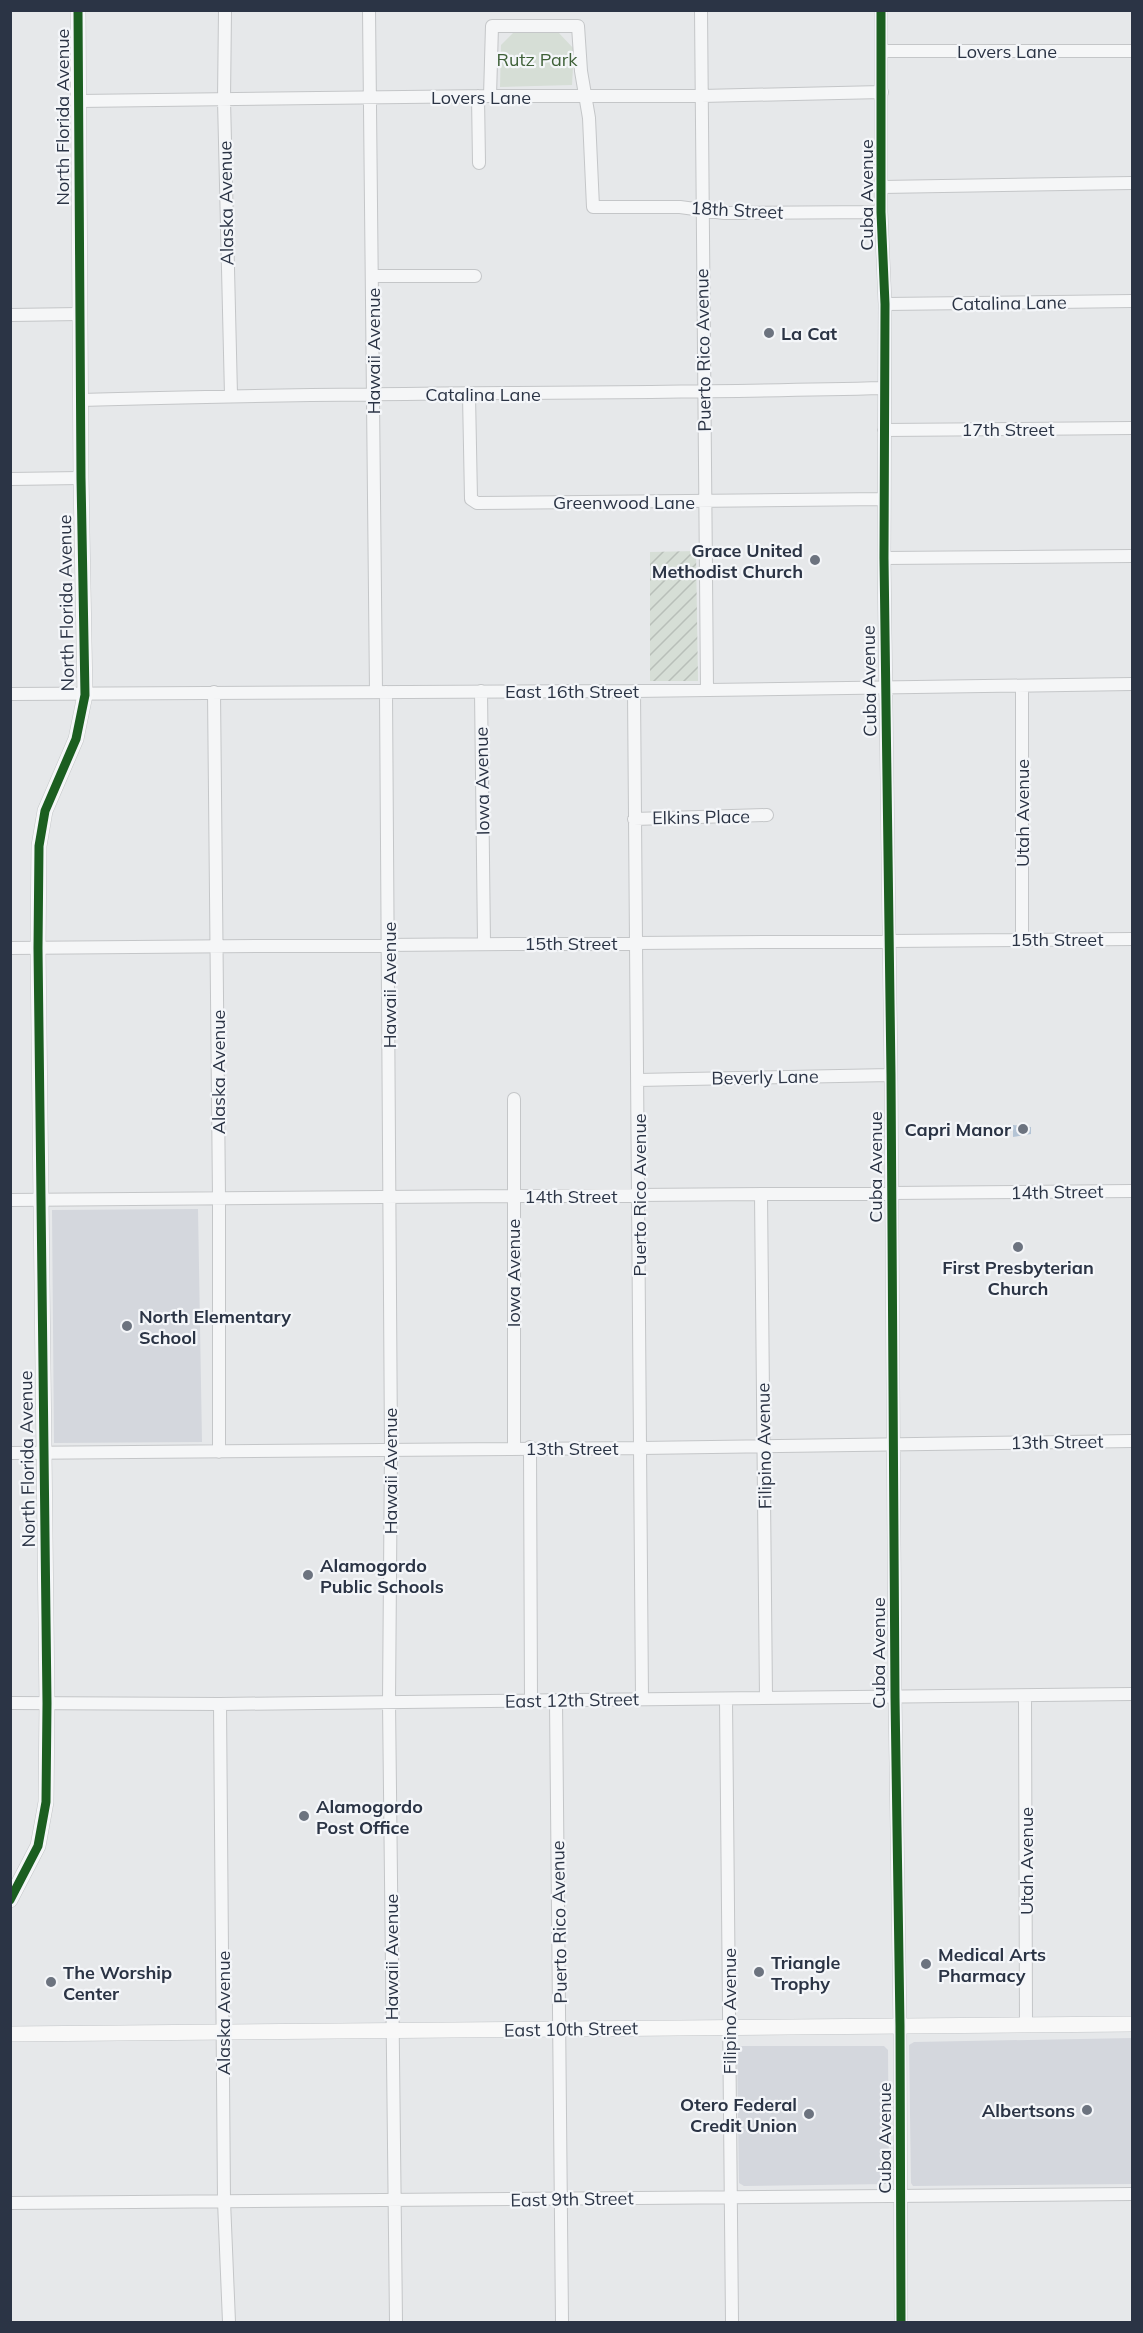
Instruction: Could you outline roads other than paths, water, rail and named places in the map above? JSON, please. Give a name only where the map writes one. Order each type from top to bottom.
[{"type":"main road","name":"North Florida Avenue","points":[[10,1900],[38,1846],[46,1802],[39,846],[45,811],[76,739],[85,695],[78,10]]},
{"type":"main road","name":"East 10th Street","points":[[10,2034],[1132,2024]]},
{"type":"street","name":"Alaska Avenue","points":[[225,10],[224,100],[231,395]]},
{"type":"street","name":"Hawaii Avenue","points":[[369,10],[373,276],[372,394],[389,945],[391,1448],[388,1702],[396,2322]]},
{"type":"street","name":"Puerto Rico Avenue","points":[[701,10],[707,689]]},
{"type":"street","name":"Cuba Avenue","points":[[881,10],[885,304],[885,688],[890,941],[901,2322]]},
{"type":"street","points":[[478,163],[492,26],[578,26],[580,71],[586,97]]},
{"type":"street","name":"Lovers Lane","points":[[882,51],[1132,51]]},
{"type":"street","name":"Lovers Lane","points":[[79,101],[702,96],[882,92]]},
{"type":"street","name":"18th Street","points":[[586,97],[589,118],[592,207],[702,209],[724,213],[882,212]]},
{"type":"street","points":[[882,187],[1132,183]]},
{"type":"street","points":[[373,276],[475,276]]},
{"type":"street","name":"Catalina Lane","points":[[885,304],[1132,301]]},
{"type":"street","points":[[10,315],[80,314]]},
{"type":"street","name":"Catalina Lane","points":[[81,400],[231,395],[704,393],[884,388]]},
{"type":"street","name":"Greenwood Lane","points":[[469,394],[471,499],[477,503],[884,499]]},
{"type":"street","name":"17th Street","points":[[884,430],[1132,428]]},
{"type":"street","points":[[10,479],[81,478]]},
{"type":"street","points":[[884,558],[1132,556]]},
{"type":"street","name":"East 16th Street","points":[[10,694],[634,691],[1132,684]]},
{"type":"street","name":"Utah Avenue","points":[[1022,687],[1022,939]]},
{"type":"street","name":"Iowa Avenue","points":[[481,691],[484,943]]},
{"type":"street","name":"Puerto Rico Avenue","points":[[634,691],[642,1699]]},
{"type":"street","name":"Alaska Avenue","points":[[214,692],[219,1452]]},
{"type":"street","name":"Elkins Place","points":[[634,819],[767,816]]},
{"type":"street","name":"15th Street","points":[[10,948],[1132,939]]},
{"type":"street","name":"Beverly Lane","points":[[638,1080],[891,1075]]},
{"type":"street","name":"Iowa Avenue","points":[[514,1100],[512,1196],[514,1448]]},
{"type":"street","name":"14th Street","points":[[10,1200],[1132,1191]]},
{"type":"street","name":"Filipino Avenue","points":[[761,1194],[766,1698]]},
{"type":"street","name":"13th Street","points":[[10,1453],[1132,1441]]},
{"type":"street","points":[[530,1447],[531,1700]]},
{"type":"street","name":"East 12th Street","points":[[10,1703],[220,1704],[726,1700],[1132,1694]]},
{"type":"street","name":"Utah Avenue","points":[[1025,1696],[1026,2025]]},
{"type":"street","name":"Filipino Avenue","points":[[726,1700],[732,2322]]},
{"type":"street","name":"Puerto Rico Avenue","points":[[556,1701],[562,2322]]},
{"type":"street","name":"Alaska Avenue","points":[[220,1704],[224,2201],[229,2322]]},
{"type":"street","name":"East 9th Street","points":[[10,2203],[1132,2194]]},
{"type":"water","points":[[1013,1125],[1031,1127],[1031,1134],[1013,1137]]},
{"type":"place","name":"La Cat","points":[[769,333]]},
{"type":"place","name":"Grace United Methodist Church","points":[[815,560]]},
{"type":"place","name":"Capri Manor","points":[[1023,1129]]},
{"type":"place","name":"First Presbyterian Church","points":[[1018,1247]]},
{"type":"place","name":"North Elementary School","points":[[127,1326]]},
{"type":"place","name":"Alamogordo Public Schools","points":[[308,1575]]},
{"type":"place","name":"Alamogordo Post Office","points":[[304,1816]]},
{"type":"place","name":"Medical Arts Pharmacy","points":[[926,1964]]},
{"type":"place","name":"Triangle Trophy","points":[[759,1972]]},
{"type":"place","name":"The Worship Center","points":[[51,1982]]},
{"type":"place","name":"Albertsons","points":[[1087,2110]]},
{"type":"place","name":"Otero Federal Credit Union","points":[[809,2114]]},
{"type":"park label","name":"Rutz Park","points":[[537,59]]}]
